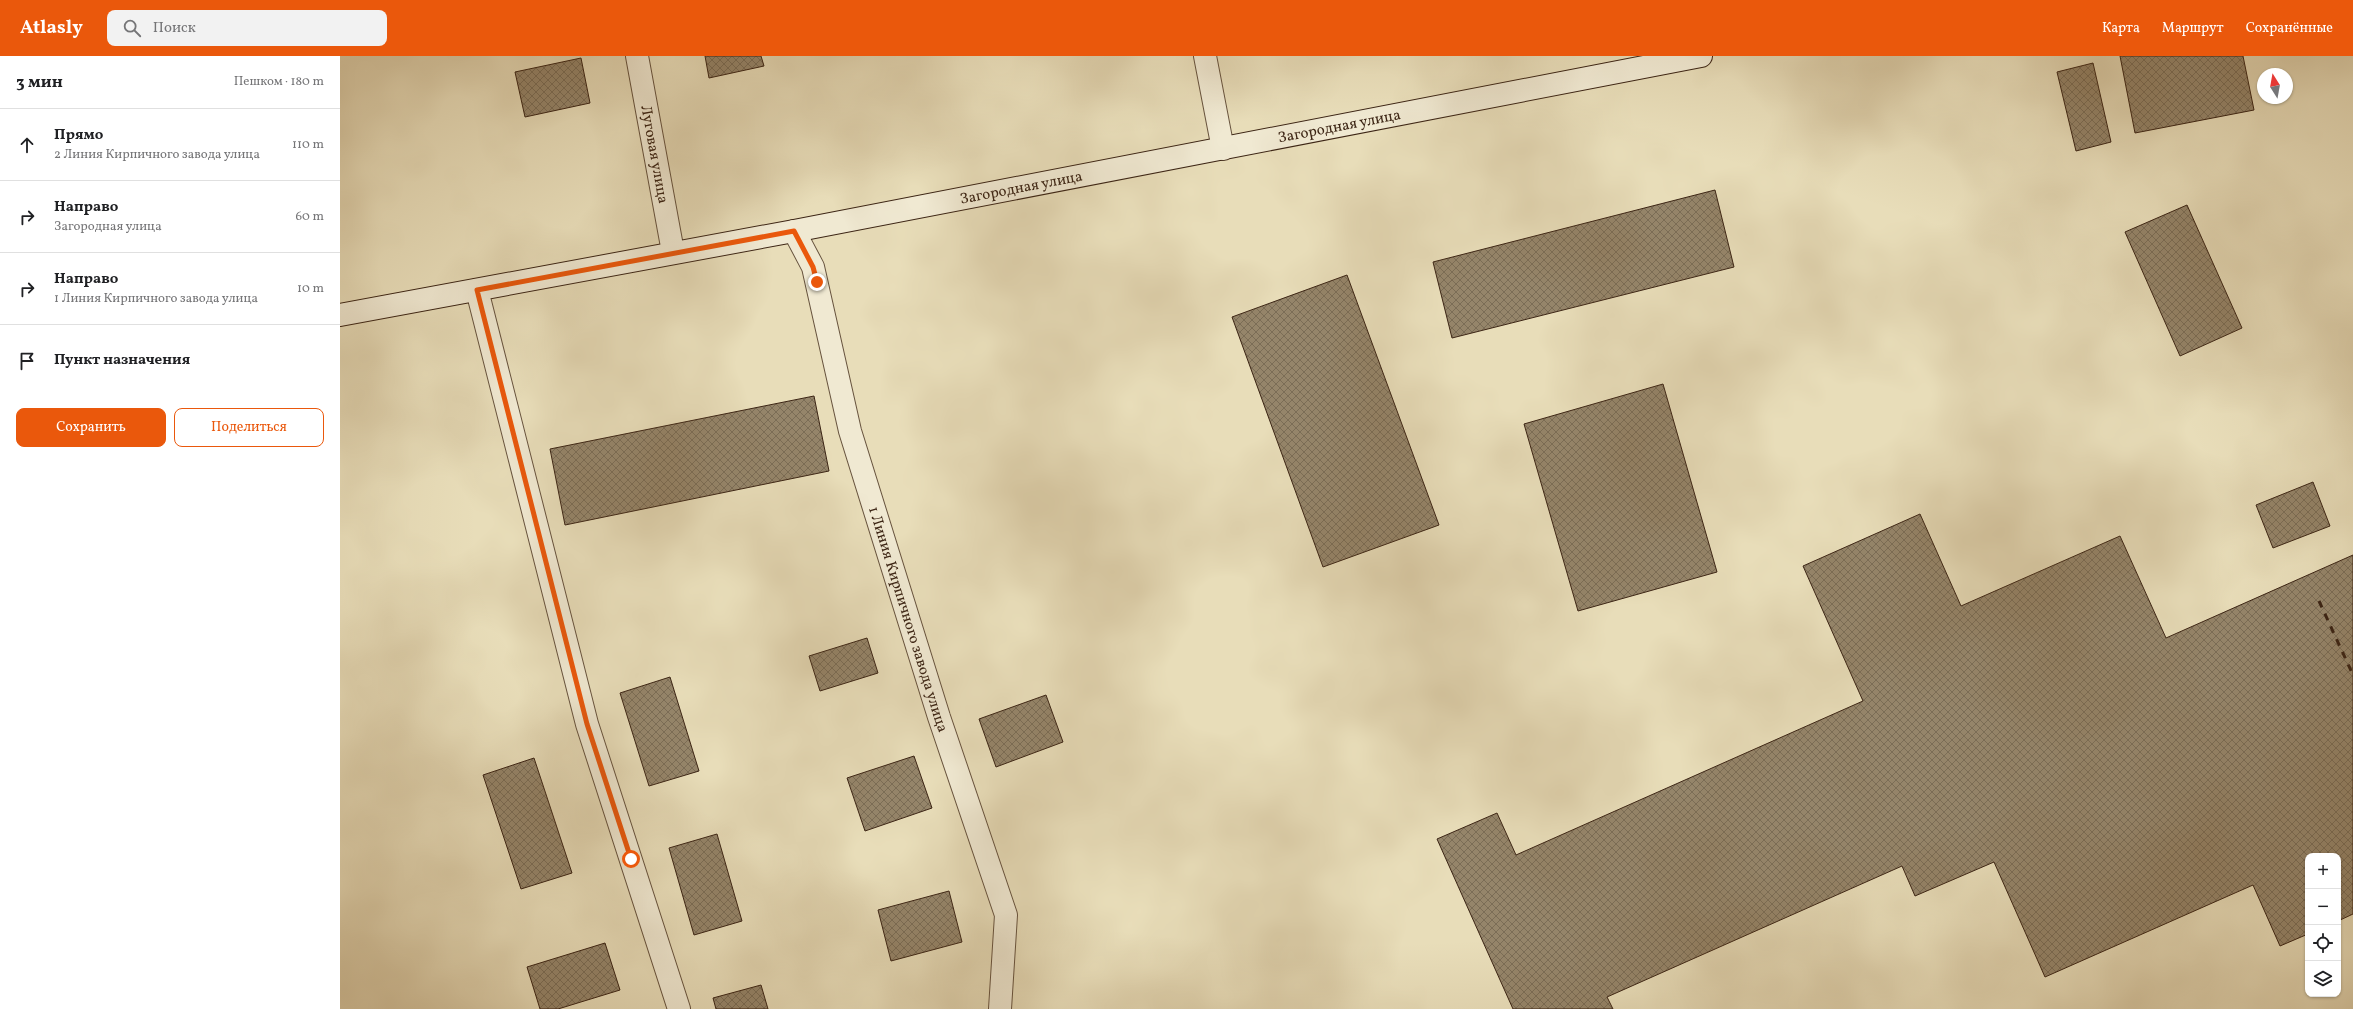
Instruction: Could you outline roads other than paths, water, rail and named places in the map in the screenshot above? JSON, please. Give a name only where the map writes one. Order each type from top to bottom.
[{"type":"street","name":"Луговая улица","points":[[637,56],[674,252]]},
{"type":"street","points":[[1205,56],[1223,148]]},
{"type":"street","name":"Загородная улица","points":[[340,315],[794,231],[1701,56]]},
{"type":"street","name":"1 Линия Кирпичного завода улица","points":[[794,231],[813,267],[850,431],[939,717],[1006,915],[1000,1009]]},
{"type":"street","points":[[477,290],[587,724],[679,1009]]},
{"type":"railway","points":[[2319,601],[2353,675]]}]
